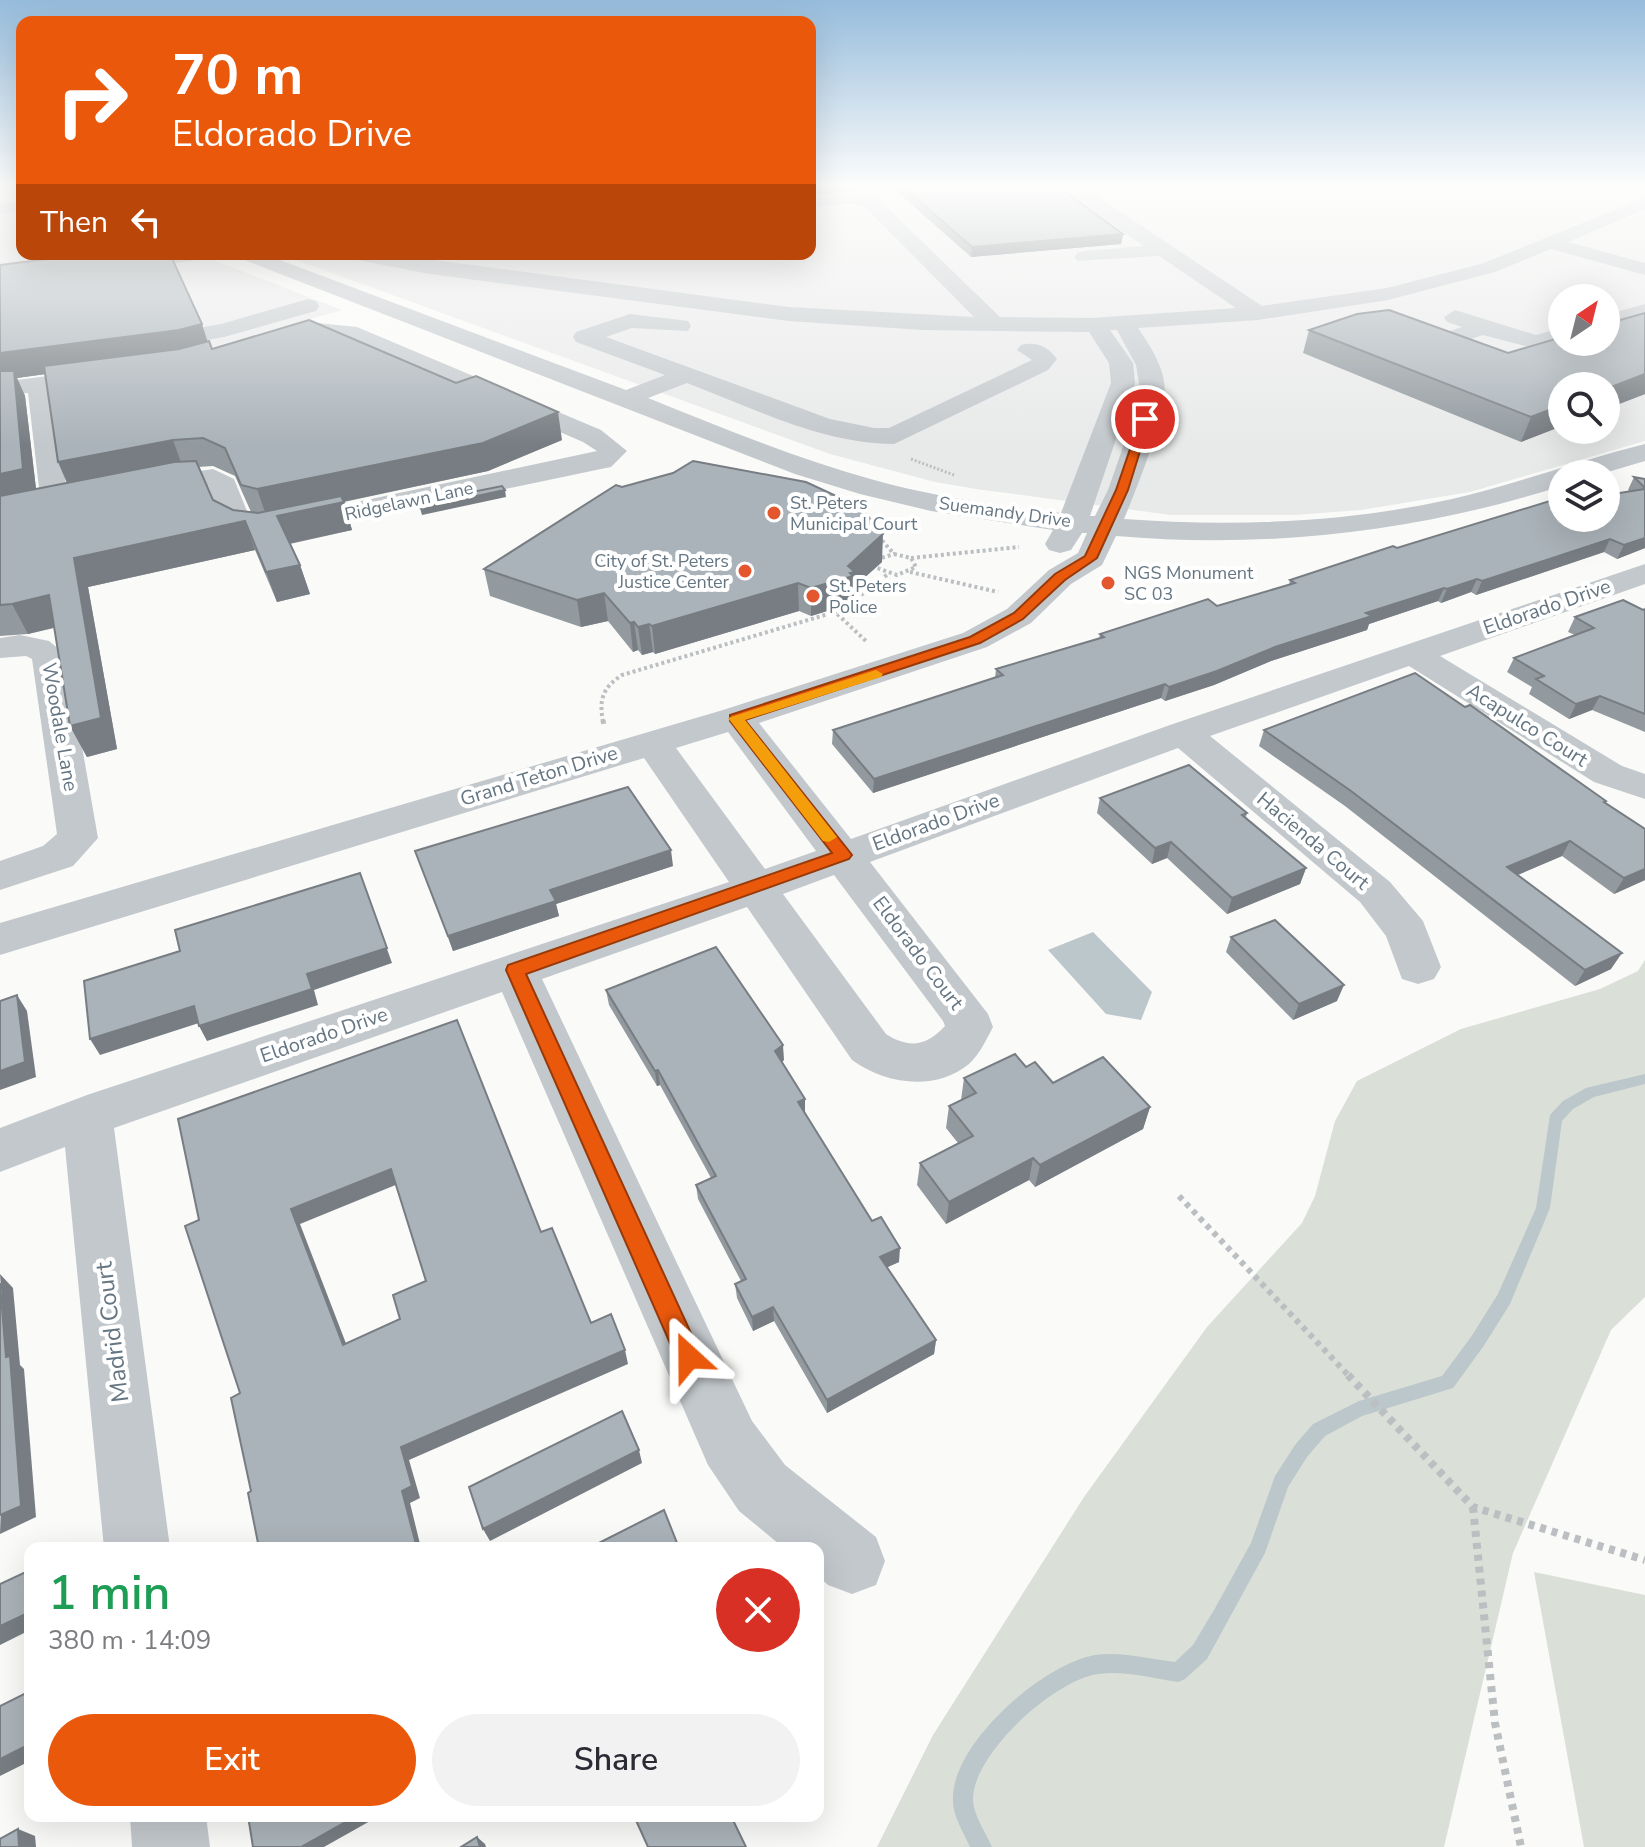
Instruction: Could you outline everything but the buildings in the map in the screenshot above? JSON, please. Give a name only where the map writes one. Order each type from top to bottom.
[{"type":"street","points":[[0,282],[62,273]]},
{"type":"street","name":"Suemandy Drive","points":[[297,273],[789,462],[872,488],[982,512],[1174,529],[1272,529],[1353,524],[1423,514],[1548,481]]},
{"type":"street","points":[[469,273],[695,304],[856,320],[995,325]]},
{"type":"street","points":[[479,275],[483,273]]},
{"type":"street","points":[[708,330],[630,321],[584,337],[825,425],[879,438],[894,436],[1040,365],[1045,359],[995,325],[943,273]]},
{"type":"street","points":[[1197,273],[1258,313]]},
{"type":"street","points":[[1020,341],[1092,325],[1258,313],[1388,294],[1468,273]]},
{"type":"street","points":[[125,347],[224,330],[352,294]]},
{"type":"street","points":[[1388,294],[1483,327],[1537,342],[1548,339]]},
{"type":"street","points":[[665,324],[695,304]]},
{"type":"street","points":[[1620,318],[1645,311]]},
{"type":"street","points":[[1227,316],[1259,336]]},
{"type":"street","points":[[1372,324],[1388,322],[1444,341],[1483,327]]},
{"type":"street","name":"Grand Teton Drive","points":[[0,939],[736,718],[975,640],[1019,616],[1060,577],[1091,558],[1108,524],[1153,395],[1152,373],[1143,349],[1123,323]]},
{"type":"street","points":[[1060,577],[1056,551],[1073,522],[1123,383],[1121,363],[1107,339],[1092,325]]},
{"type":"street","points":[[245,350],[331,329],[349,332],[430,366],[489,345]]},
{"type":"street","name":"Ridgelawn Lane","points":[[112,493],[184,479],[213,477],[224,485],[236,521],[255,530],[267,530],[601,461],[614,451],[592,436],[430,366]]},
{"type":"street","points":[[0,389],[125,373]]},
{"type":"street","points":[[627,398],[687,375]]},
{"type":"street","points":[[39,384],[41,508],[83,499]]},
{"type":"street","points":[[1618,460],[1645,452]]},
{"type":"street","name":"Eldorado Drive","points":[[0,1150],[87,1116],[757,888],[1183,733],[1413,654],[1634,586]]},
{"type":"street","name":"Woodale Lane","points":[[0,648],[22,644],[39,647],[49,655],[78,838],[71,848],[34,866],[0,876]]},
{"type":"street","name":"Acapulco Court","points":[[1413,654],[1608,774],[1645,787]]},
{"type":"street","name":"Eldorado Court","points":[[652,742],[856,1030],[879,1055],[911,1065],[954,1050],[969,1027],[964,1014],[736,718]]},
{"type":"street","name":"Hacienda Court","points":[[1183,733],[1375,892],[1407,932],[1418,967]]},
{"type":"street","points":[[515,970],[730,1443],[762,1488],[852,1561]]},
{"type":"street","name":"Madrid Court","points":[[87,1116],[136,1542]]},
{"type":"street","points":[[169,1822],[171,1847]]},
{"type":"path","points":[[872,534],[886,543],[894,554]]},
{"type":"path","points":[[888,574],[877,568],[875,561],[894,554],[911,558],[1020,547]]},
{"type":"path","points":[[910,572],[916,564],[911,558]]},
{"type":"path","points":[[600,733],[604,727],[599,699],[603,689],[622,675],[859,605],[861,595],[888,574],[910,572],[1003,593]]},
{"type":"path","points":[[834,611],[864,640]]},
{"type":"path","points":[[1179,1196],[1473,1507],[1645,1560]]},
{"type":"path","points":[[1473,1507],[1495,1723],[1521,1847]]},
{"type":"shaded area","points":[[0,273],[247,273],[342,310],[210,348],[0,377]]},
{"type":"shaded area","points":[[333,273],[1645,273],[1645,441],[1580,460],[1548,460],[1548,469],[1470,492],[1361,510],[1294,515],[1171,515],[935,482],[830,454]]},
{"type":"shaded area","points":[[1093,932],[1152,992],[1141,1020],[1106,1014],[1048,950]]},
{"type":"shaded area","points":[[1645,960],[1645,1297],[1611,1330],[1513,1553],[1444,1847],[877,1847],[933,1735],[1084,1497],[1207,1327],[1302,1223],[1315,1196],[1335,1121],[1357,1081],[1461,1029],[1600,989],[1638,971]]},
{"type":"shaded area","points":[[1534,1572],[1645,1595],[1645,1847],[1584,1847]]},
{"type":"waterway","points":[[981,1847],[963,1801],[965,1782],[975,1760],[991,1738],[1034,1696],[1079,1669],[1108,1664],[1178,1672],[1200,1652],[1259,1547],[1281,1482],[1319,1430],[1359,1409],[1447,1382],[1477,1342],[1504,1299],[1543,1208],[1555,1119],[1568,1105],[1591,1092],[1645,1079]]},
{"type":"slow traffic","points":[[829,837],[736,718],[876,674]]},
{"type":"place","name":"St. Peters Municipal Court","points":[[774,513]]},
{"type":"place","name":"City of St. Peters Justice Center","points":[[745,571]]},
{"type":"place","name":"NGS Monument SC 03","points":[[1108,583]]},
{"type":"place","name":"St. Peters Police","points":[[813,596]]},
{"type":"route","points":[[689,1357],[515,970],[757,888],[843,855],[736,718],[975,640],[1019,616],[1060,577],[1091,558],[1122,490],[1145,419]]}]
